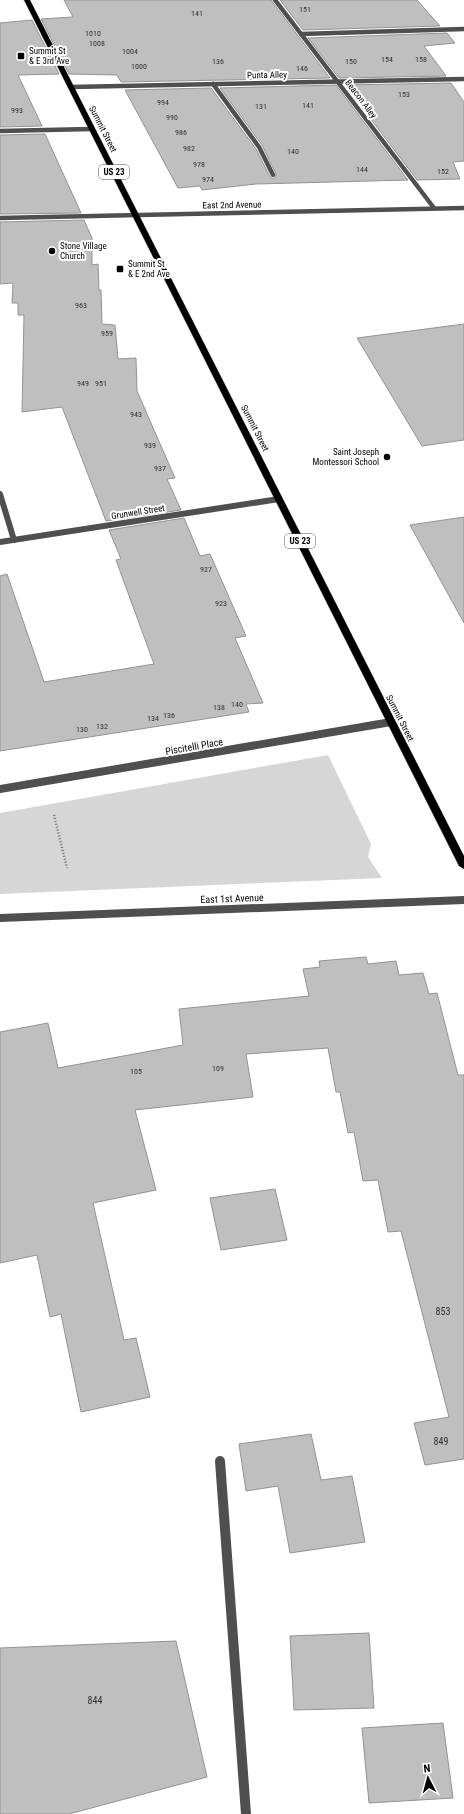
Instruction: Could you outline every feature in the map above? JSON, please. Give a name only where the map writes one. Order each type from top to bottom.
[{"type":"main road","name":"Summit Street","points":[[27,0],[464,866]]},
{"type":"street","name":"Beacon Alley","points":[[275,0],[434,208]]},
{"type":"street","points":[[301,34],[464,29]]},
{"type":"street","name":"Punta Alley","points":[[71,87],[464,79]]},
{"type":"street","points":[[214,84],[259,147],[273,175]]},
{"type":"street","points":[[0,131],[92,129]]},
{"type":"street","name":"East 2nd Avenue","points":[[0,218],[464,208]]},
{"type":"street","points":[[0,494],[14,540]]},
{"type":"street","name":"Grunwell Street","points":[[0,542],[279,499]]},
{"type":"street","name":"Piscitelli Place","points":[[0,788],[391,722]]},
{"type":"street","name":"East 1st Avenue","points":[[0,918],[464,900]]},
{"type":"street","points":[[220,1461],[246,1814]]},
{"type":"path","points":[[53,811],[67,868]]},
{"type":"shaded area","points":[[328,755],[371,844],[368,857],[382,878],[0,894],[0,813]]},
{"type":"building","points":[[64,0],[271,0],[330,78],[121,82],[117,75],[69,74],[41,19],[73,17]]},
{"type":"building","points":[[280,0],[417,0],[440,26],[303,30]]},
{"type":"building","points":[[32,20],[59,74],[18,75],[42,126],[0,127],[0,23]]},
{"type":"building","points":[[447,33],[455,43],[424,46],[446,76],[339,78],[308,38]]},
{"type":"building","points":[[451,83],[464,102],[464,161],[453,162],[460,179],[417,180],[345,85]]},
{"type":"building","points":[[336,85],[408,180],[256,184],[202,190],[200,186],[178,188],[125,90],[211,88],[256,149],[270,177],[273,179],[276,177],[276,174],[262,145],[220,88]]},
{"type":"building","points":[[45,134],[81,213],[0,214],[0,135]]},
{"type":"building","points":[[84,220],[92,238],[92,265],[98,264],[99,290],[101,290],[102,324],[115,325],[118,359],[136,358],[137,391],[175,478],[167,479],[181,510],[106,521],[62,407],[22,412],[24,315],[18,315],[18,303],[12,303],[13,283],[0,284],[0,222]]},
{"type":"building","points":[[464,324],[464,440],[422,446],[357,338]]},
{"type":"building","points":[[464,517],[464,623],[410,525]]},
{"type":"building","points":[[184,518],[200,556],[210,554],[246,636],[235,638],[263,703],[246,704],[249,712],[0,751],[0,576],[7,574],[44,682],[154,664],[116,560],[121,559],[109,530]]},
{"type":"building","points":[[366,957],[368,964],[396,961],[399,975],[423,973],[429,994],[437,993],[458,1075],[464,1075],[464,1459],[425,1465],[414,1423],[449,1417],[401,1231],[388,1232],[378,1180],[363,1181],[354,1132],[348,1133],[340,1092],[336,1092],[328,1048],[246,1054],[253,1097],[135,1110],[156,1190],[93,1203],[124,1340],[136,1338],[150,1397],[81,1412],[61,1314],[50,1317],[37,1255],[0,1263],[0,1032],[48,1023],[58,1068],[183,1045],[179,1009],[309,996],[303,969],[320,967],[319,961]]},
{"type":"building","points":[[275,1189],[287,1240],[221,1250],[210,1198]]},
{"type":"building","points":[[311,1434],[321,1480],[352,1476],[365,1542],[290,1553],[278,1486],[246,1491],[239,1444]]},
{"type":"building","points":[[369,1633],[374,1708],[294,1710],[290,1636]]},
{"type":"building","points":[[176,1641],[207,1777],[69,1814],[0,1814],[0,1648]]},
{"type":"building","points":[[443,1723],[453,1798],[369,1803],[362,1728]]},
{"type":"place","name":"Summit St & E 3rd Ave","points":[[21,56]]},
{"type":"place","name":"Stone Village Church","points":[[52,251]]},
{"type":"place","name":"Summit St & E 2nd Ave","points":[[120,269]]},
{"type":"place","name":"Saint Joseph Montessori School","points":[[387,457]]}]
